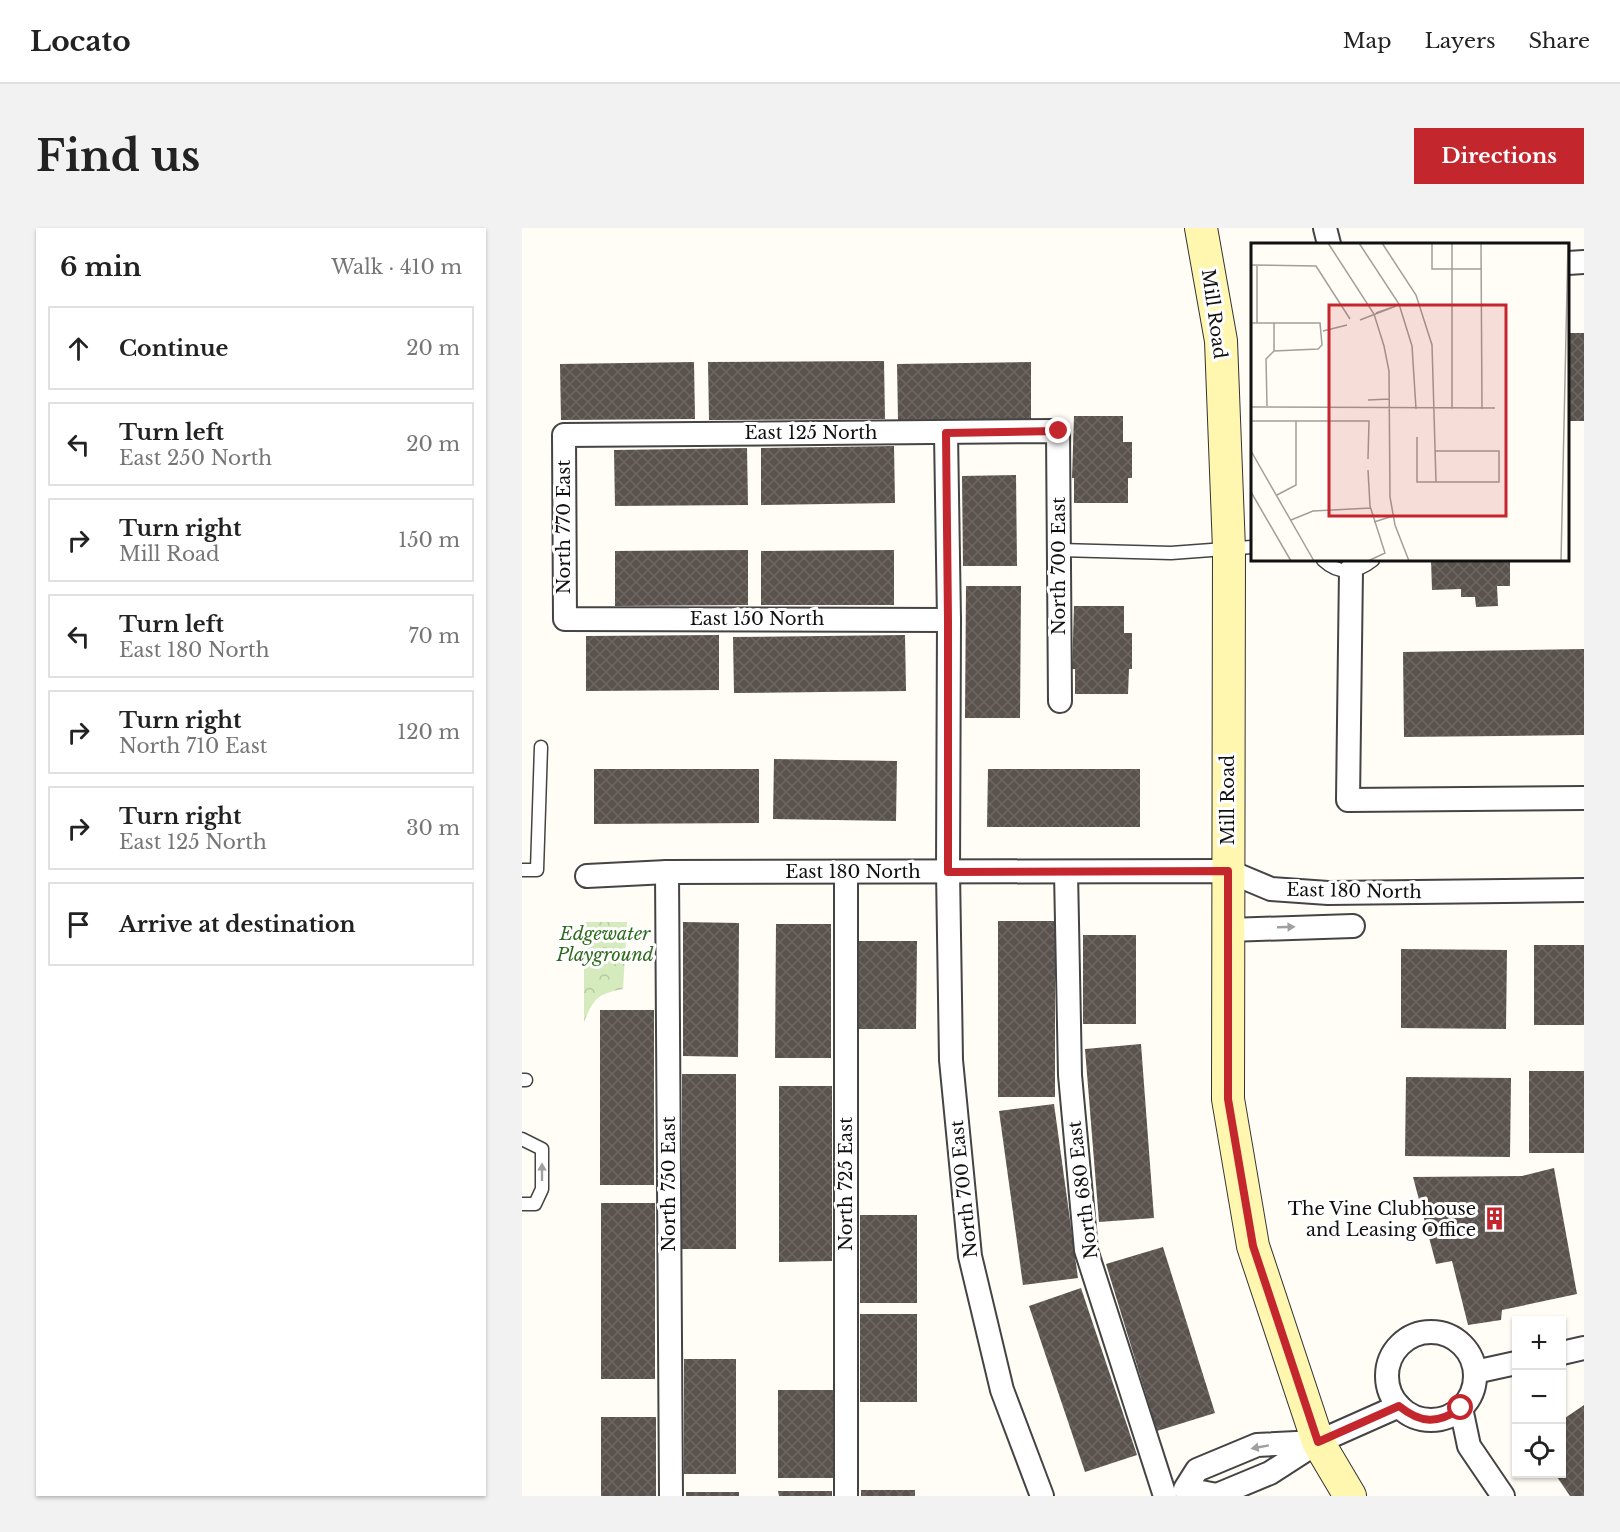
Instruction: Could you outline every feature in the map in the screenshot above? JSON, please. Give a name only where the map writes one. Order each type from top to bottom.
[{"type":"main road","name":"Mill Road","points":[[1201,228],[1221,342],[1240,548],[1228,871],[1228,1099],[1253,1246],[1318,1442],[1350,1496]]},
{"type":"street","points":[[1325,228],[1329,243]]},
{"type":"street","points":[[1569,263],[1584,262]]},
{"type":"street","name":"East 125 North","points":[[564,435],[1059,431]]},
{"type":"street","name":"North 700 East","points":[[1059,431],[1060,701]]},
{"type":"street","name":"North 700 East","points":[[946,433],[951,1060],[970,1256],[1002,1390],[1042,1496]]},
{"type":"street","name":"North 770 East","points":[[564,435],[565,619]]},
{"type":"street","points":[[1351,570],[1348,800],[1584,798]]},
{"type":"street","name":"East 150 North","points":[[565,619],[948,620]]},
{"type":"street","name":"East 180 North","points":[[587,876],[667,872],[1228,871],[1271,889],[1328,893],[1584,890]]},
{"type":"street","name":"North 750 East","points":[[667,872],[671,1496]]},
{"type":"street","name":"North 725 East","points":[[846,872],[846,1496]]},
{"type":"street","name":"North 680 East","points":[[1066,872],[1070,1075],[1086,1250],[1174,1494]]},
{"type":"street","name":"East 180 North","points":[[1228,930],[1353,926]]},
{"type":"street","points":[[1435,1333],[1450,1337],[1462,1346],[1471,1358],[1475,1372],[1474,1385],[1469,1398],[1461,1408],[1449,1416],[1429,1420],[1410,1415],[1399,1406],[1390,1394],[1386,1379],[1388,1364],[1395,1350],[1406,1340],[1420,1334],[1435,1333]]},
{"type":"street","points":[[1566,1352],[1584,1348]]},
{"type":"street","points":[[1475,1372],[1512,1364]]},
{"type":"street","points":[[1174,1494],[1216,1495],[1270,1473],[1318,1442],[1399,1406]]},
{"type":"street","points":[[1461,1408],[1469,1446],[1503,1496]]},
{"type":"street","points":[[1174,1494],[1197,1470],[1257,1445],[1318,1442]]},
{"type":"lane","points":[[1059,550],[1171,552],[1240,548]]},
{"type":"lane","points":[[1324,561],[1335,568],[1351,570],[1365,566],[1372,561]]},
{"type":"lane","points":[[522,870],[537,870],[541,747]]},
{"type":"lane","points":[[522,1139],[542,1149],[542,1189],[535,1204],[522,1204]]},
{"type":"green space","name":"Edgewater Playground","points":[[584,922],[627,922],[623,989],[598,998],[584,1022]]},
{"type":"building","points":[[1569,333],[1584,333],[1584,421],[1569,421]]},
{"type":"building","points":[[884,361],[885,419],[709,420],[708,362]]},
{"type":"building","points":[[694,362],[695,419],[561,420],[560,364]]},
{"type":"building","points":[[1031,362],[1031,419],[898,420],[897,364]]},
{"type":"building","points":[[1074,416],[1123,416],[1123,442],[1132,442],[1132,478],[1128,478],[1128,503],[1074,503],[1074,478],[1072,478]]},
{"type":"building","points":[[894,446],[895,503],[761,505],[761,448]]},
{"type":"building","points":[[747,448],[748,505],[615,506],[614,450]]},
{"type":"building","points":[[1016,475],[1017,566],[963,566],[962,476]]},
{"type":"building","points":[[748,550],[748,605],[615,606],[615,551]]},
{"type":"building","points":[[894,550],[894,605],[761,605],[761,551]]},
{"type":"building","points":[[1431,561],[1510,561],[1510,586],[1497,586],[1498,606],[1476,607],[1475,597],[1461,597],[1461,589],[1432,590]]},
{"type":"building","points":[[966,586],[1021,586],[1020,718],[965,718]]},
{"type":"building","points":[[1074,606],[1124,606],[1124,633],[1132,633],[1132,669],[1129,669],[1128,694],[1075,694],[1075,669],[1072,669]]},
{"type":"building","points":[[719,635],[719,690],[586,691],[586,636]]},
{"type":"building","points":[[905,635],[906,691],[734,693],[733,637]]},
{"type":"building","points":[[1584,649],[1584,735],[1404,737],[1403,652]]},
{"type":"building","points":[[774,759],[897,761],[896,821],[773,819]]},
{"type":"building","points":[[594,769],[759,769],[759,823],[594,824]]},
{"type":"building","points":[[988,769],[1140,769],[1140,827],[987,827]]},
{"type":"building","points":[[998,921],[1055,921],[1055,1097],[998,1097]]},
{"type":"building","points":[[683,922],[739,923],[738,1057],[683,1056]]},
{"type":"building","points":[[776,924],[831,924],[831,1058],[775,1058]]},
{"type":"building","points":[[1083,935],[1136,935],[1136,1024],[1083,1024]]},
{"type":"building","points":[[859,941],[917,941],[916,1029],[858,1029]]},
{"type":"building","points":[[1534,945],[1584,945],[1584,1025],[1534,1025]]},
{"type":"building","points":[[1401,949],[1507,950],[1506,1029],[1401,1028]]},
{"type":"building","points":[[600,1010],[654,1010],[654,1185],[600,1185]]},
{"type":"building","points":[[1141,1044],[1154,1218],[1099,1222],[1085,1049]]},
{"type":"building","points":[[1529,1071],[1584,1071],[1584,1153],[1529,1153]]},
{"type":"building","points":[[682,1074],[736,1074],[736,1249],[682,1249]]},
{"type":"building","points":[[1406,1077],[1511,1078],[1510,1157],[1405,1156]]},
{"type":"building","points":[[779,1086],[832,1086],[832,1261],[779,1262]]},
{"type":"building","points":[[1054,1104],[1078,1278],[1023,1285],[999,1111]]},
{"type":"building","name":"The Vine Clubhouse and Leasing Office","points":[[1554,1168],[1577,1294],[1502,1310],[1501,1320],[1468,1325],[1452,1261],[1436,1264],[1413,1177],[1522,1176]]},
{"type":"building","points":[[601,1203],[655,1203],[655,1379],[601,1379]]},
{"type":"building","points":[[860,1215],[917,1215],[917,1303],[860,1303]]},
{"type":"building","points":[[1163,1247],[1215,1413],[1157,1431],[1106,1264]]},
{"type":"building","points":[[1081,1288],[1137,1455],[1085,1472],[1029,1306]]},
{"type":"building","points":[[860,1314],[917,1314],[917,1402],[860,1402]]},
{"type":"building","points":[[684,1359],[736,1359],[736,1474],[684,1474]]},
{"type":"building","points":[[778,1390],[836,1390],[836,1478],[778,1478]]},
{"type":"building","points":[[1584,1405],[1584,1496],[1570,1496],[1558,1478],[1566,1478],[1566,1417]]},
{"type":"building","points":[[601,1417],[656,1417],[656,1496],[601,1496]]},
{"type":"building","points":[[861,1490],[915,1490],[915,1496],[861,1496]]},
{"type":"building","points":[[778,1491],[832,1491],[832,1496],[779,1496]]},
{"type":"building","points":[[686,1492],[739,1492],[739,1496],[686,1496]]},
{"type":"place","name":"The Vine Clubhouse and Leasing Office","points":[[1494,1219]]},
{"type":"route","points":[[1059,431],[946,433],[948,872],[1228,871],[1228,1099],[1253,1246],[1318,1442],[1399,1406],[1410,1415],[1436,1420],[1449,1416],[1461,1408]]}]
